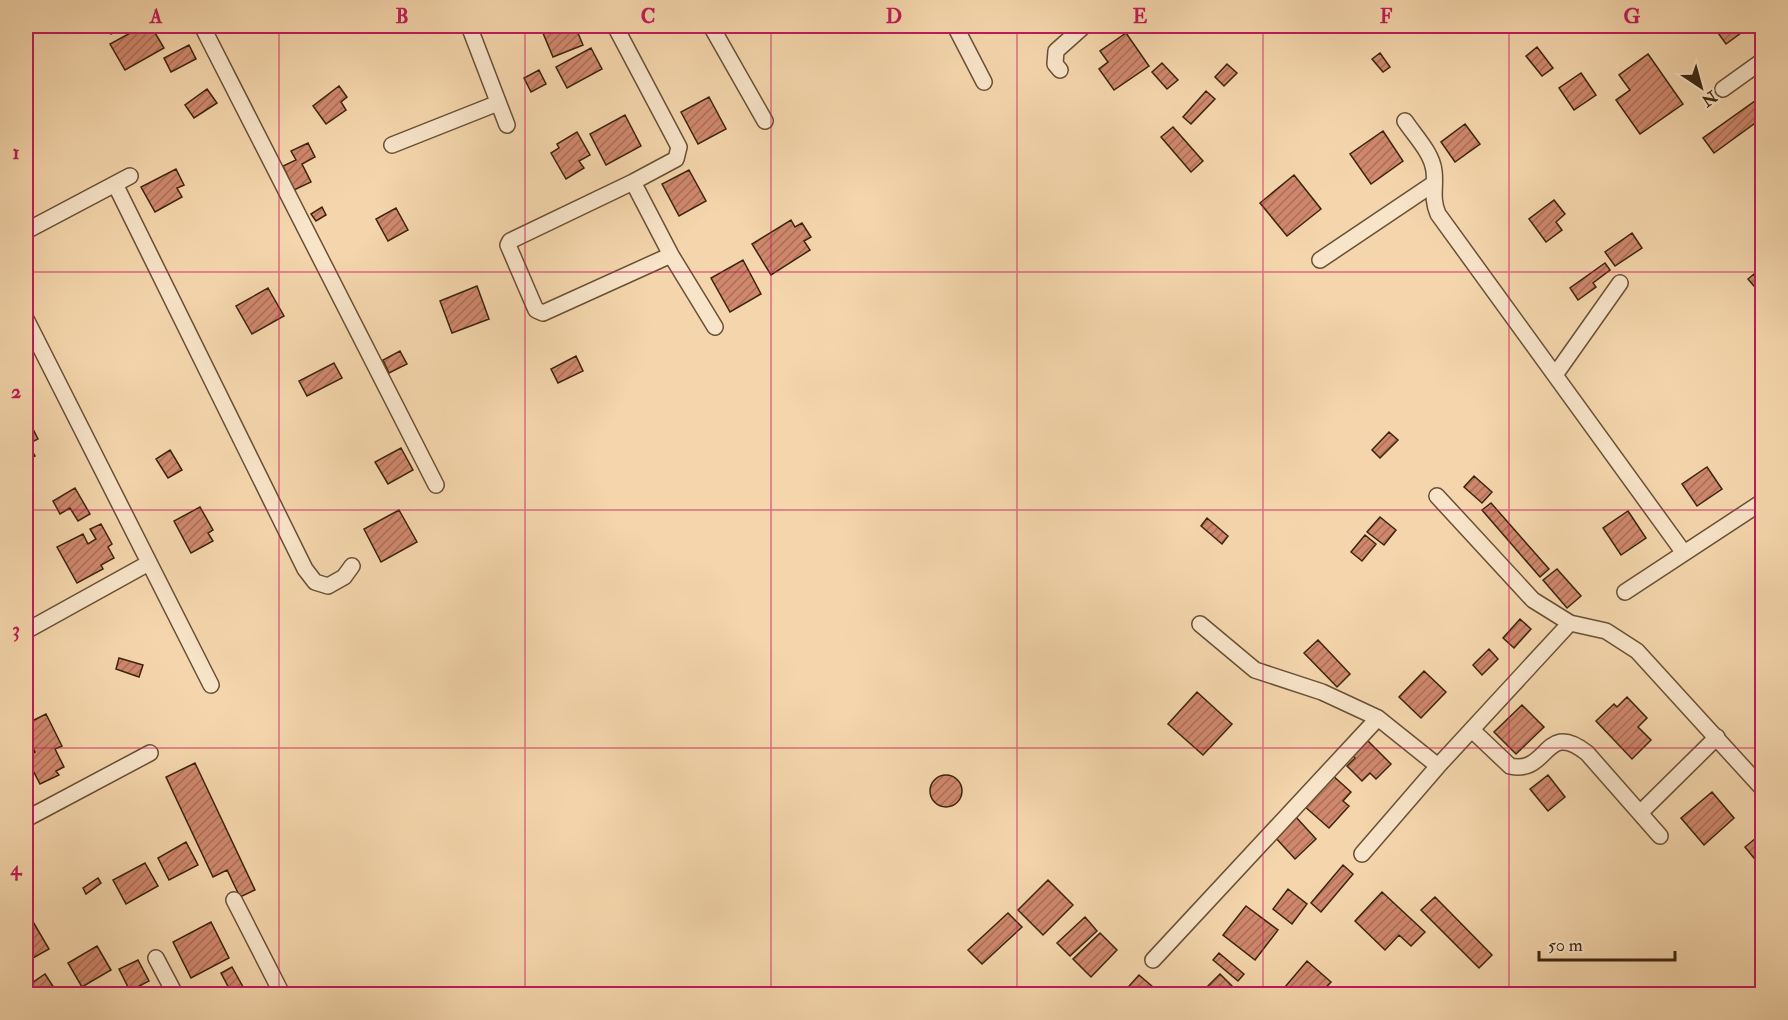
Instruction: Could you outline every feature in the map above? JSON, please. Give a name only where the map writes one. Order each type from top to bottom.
[{"type":"street","points":[[202,26],[436,485]]},
{"type":"street","points":[[468,26],[507,125]]},
{"type":"street","points":[[615,26],[679,147],[676,159],[510,241],[508,245],[536,310],[543,313],[671,255]]},
{"type":"street","points":[[711,26],[765,121]]},
{"type":"street","points":[[955,26],[984,81]]},
{"type":"street","points":[[1060,70],[1055,64],[1056,51],[1084,26]]},
{"type":"street","points":[[1723,89],[1762,61]]},
{"type":"street","points":[[392,145],[498,103]]},
{"type":"street","points":[[1405,121],[1432,161],[1432,198],[1437,214],[1683,553]]},
{"type":"street","points":[[26,231],[130,176]]},
{"type":"street","points":[[633,182],[671,255],[716,327]]},
{"type":"street","points":[[115,184],[305,569],[315,582],[328,586],[344,576],[352,566]]},
{"type":"street","points":[[1320,260],[1433,184]]},
{"type":"street","points":[[1555,375],[1620,283]]},
{"type":"street","points":[[26,319],[147,564],[211,685]]},
{"type":"street","points":[[1437,496],[1533,600],[1570,623],[1606,631],[1637,651],[1762,788]]},
{"type":"street","points":[[1625,592],[1762,502]]},
{"type":"street","points":[[26,631],[147,564]]},
{"type":"street","points":[[1362,854],[1438,766],[1570,623]]},
{"type":"street","points":[[1200,624],[1255,670],[1322,692],[1378,718],[1438,766]]},
{"type":"street","points":[[1153,960],[1378,718]]},
{"type":"street","points":[[1472,730],[1510,766],[1518,768],[1527,766],[1559,741],[1566,740],[1575,744],[1641,812],[1660,836]]},
{"type":"street","points":[[1641,812],[1717,737]]},
{"type":"street","points":[[26,819],[150,753]]},
{"type":"street","points":[[234,900],[282,994]]},
{"type":"street","points":[[156,958],[175,994]]},
{"type":"building","points":[[106,26],[127,26],[111,34]]},
{"type":"building","points":[[143,26],[151,26],[164,48],[125,70],[110,44]]},
{"type":"building","points":[[540,26],[575,26],[583,45],[553,57]]},
{"type":"building","points":[[1713,26],[1742,26],[1745,30],[1726,44]]},
{"type":"building","points":[[1126,33],[1149,66],[1114,90],[1099,69],[1108,62],[1100,51]]},
{"type":"building","points":[[189,45],[196,59],[171,72],[164,58]]},
{"type":"building","points":[[1537,47],[1553,68],[1542,76],[1526,56]]},
{"type":"building","points":[[591,48],[602,69],[567,88],[556,67]]},
{"type":"building","points":[[1380,53],[1390,67],[1383,72],[1372,59]]},
{"type":"building","points":[[1648,54],[1683,104],[1640,134],[1616,100],[1630,90],[1619,75]]},
{"type":"building","points":[[1162,63],[1178,80],[1167,89],[1152,72]]},
{"type":"building","points":[[1227,64],[1237,73],[1224,86],[1215,77]]},
{"type":"building","points":[[539,70],[546,84],[531,92],[524,78]]},
{"type":"building","points":[[1581,73],[1596,95],[1574,110],[1559,88]]},
{"type":"building","points":[[339,86],[347,97],[341,102],[346,110],[326,124],[313,106]]},
{"type":"building","points":[[207,89],[217,103],[194,118],[185,105]]},
{"type":"building","points":[[1206,91],[1215,99],[1191,124],[1183,117]]},
{"type":"building","points":[[1762,96],[1762,118],[1714,153],[1703,138]]},
{"type":"building","points":[[709,97],[726,129],[698,144],[681,112]]},
{"type":"building","points":[[625,115],[641,146],[606,165],[590,134]]},
{"type":"building","points":[[1465,124],[1480,144],[1455,162],[1441,142]]},
{"type":"building","points":[[1173,127],[1203,161],[1191,172],[1161,137]]},
{"type":"building","points":[[1383,131],[1403,161],[1371,184],[1350,154]]},
{"type":"building","points":[[577,132],[590,155],[579,161],[584,168],[566,179],[551,153],[559,148],[557,144]]},
{"type":"building","points":[[308,143],[315,157],[302,164],[311,182],[294,190],[283,166],[296,160],[291,151]]},
{"type":"building","points":[[176,169],[184,185],[177,188],[182,197],[155,212],[141,187]]},
{"type":"building","points":[[689,170],[706,201],[679,216],[662,184]]},
{"type":"building","points":[[1294,175],[1321,209],[1287,236],[1260,203]]},
{"type":"building","points":[[1554,200],[1565,214],[1556,222],[1562,230],[1546,242],[1529,219]]},
{"type":"building","points":[[322,207],[326,215],[316,221],[311,214]]},
{"type":"building","points":[[396,208],[408,230],[388,241],[376,219]]},
{"type":"building","points":[[791,220],[795,227],[802,223],[811,237],[804,241],[810,250],[771,275],[752,244]]},
{"type":"building","points":[[1632,233],[1642,248],[1615,266],[1605,252]]},
{"type":"building","points":[[743,260],[761,294],[730,312],[711,278]]},
{"type":"building","points":[[1605,263],[1610,270],[1593,283],[1596,287],[1578,300],[1570,288]]},
{"type":"building","points":[[1754,274],[1762,285],[1759,292],[1748,279]]},
{"type":"building","points":[[477,286],[489,319],[452,333],[440,301]]},
{"type":"building","points":[[268,288],[284,316],[252,334],[236,306]]},
{"type":"building","points":[[400,351],[407,364],[389,373],[383,360]]},
{"type":"building","points":[[576,356],[583,371],[558,383],[551,369]]},
{"type":"building","points":[[334,363],[342,378],[307,396],[299,381]]},
{"type":"building","points":[[33,429],[38,439],[28,444],[35,456],[26,461],[26,433]]},
{"type":"building","points":[[1389,432],[1398,440],[1380,458],[1372,450]]},
{"type":"building","points":[[401,448],[413,470],[388,484],[375,462]]},
{"type":"building","points":[[170,450],[182,470],[168,478],[156,459]]},
{"type":"building","points":[[1707,467],[1722,489],[1697,506],[1682,484]]},
{"type":"building","points":[[1474,476],[1492,492],[1482,503],[1464,487]]},
{"type":"building","points":[[75,488],[90,514],[78,521],[70,508],[60,514],[53,501]]},
{"type":"building","points":[[1491,503],[1549,569],[1540,577],[1482,510]]},
{"type":"building","points":[[200,507],[213,530],[208,533],[213,541],[191,553],[174,521]]},
{"type":"building","points":[[399,510],[417,542],[381,562],[364,529]]},
{"type":"building","points":[[1628,511],[1646,538],[1621,555],[1603,528]]},
{"type":"building","points":[[1380,517],[1396,530],[1384,545],[1367,532]]},
{"type":"building","points":[[1207,518],[1228,536],[1222,544],[1201,526]]},
{"type":"building","points":[[101,524],[112,544],[108,547],[114,558],[101,565],[103,569],[77,583],[57,547],[83,534],[88,544],[96,539],[90,529]]},
{"type":"building","points":[[1365,535],[1376,544],[1362,561],[1351,552]]},
{"type":"building","points":[[1557,569],[1581,596],[1567,608],[1543,580]]},
{"type":"building","points":[[1520,619],[1531,629],[1514,648],[1503,638]]},
{"type":"building","points":[[1318,640],[1350,674],[1337,687],[1304,653]]},
{"type":"building","points":[[1489,649],[1498,659],[1482,675],[1473,665]]},
{"type":"building","points":[[119,658],[143,665],[139,677],[116,669]]},
{"type":"building","points":[[1424,671],[1446,692],[1421,718],[1399,697]]},
{"type":"building","points":[[1197,692],[1232,724],[1203,755],[1168,724]]},
{"type":"building","points":[[1627,697],[1647,718],[1638,727],[1651,740],[1632,759],[1596,721],[1614,704],[1617,707]]},
{"type":"building","points":[[1522,705],[1544,727],[1516,754],[1494,732]]},
{"type":"building","points":[[46,714],[62,746],[55,749],[64,767],[56,771],[59,775],[40,784],[26,757],[35,752],[30,743],[26,745],[26,724]]},
{"type":"building","points":[[1367,740],[1391,764],[1376,779],[1370,773],[1362,781],[1347,766],[1355,758],[1352,755]]},
{"type":"building","points":[[195,763],[255,890],[240,897],[227,870],[213,877],[166,777]]},
{"type":"building","points":[[1331,774],[1351,792],[1343,801],[1349,806],[1329,828],[1303,805]]},
{"type":"building","points":[[946,775],[957,780],[962,791],[957,802],[946,807],[935,802],[930,791],[935,780]]},
{"type":"building","points":[[1548,775],[1565,797],[1548,811],[1530,789]]},
{"type":"building","points":[[1712,792],[1734,818],[1704,845],[1681,818]]},
{"type":"building","points":[[1295,816],[1316,839],[1295,859],[1274,836]]},
{"type":"building","points":[[1762,833],[1762,868],[1745,847]]},
{"type":"building","points":[[186,842],[198,865],[169,880],[158,858]]},
{"type":"building","points":[[145,863],[158,886],[126,904],[113,880]]},
{"type":"building","points":[[1343,865],[1353,874],[1321,912],[1311,903]]},
{"type":"building","points":[[98,878],[101,883],[86,894],[83,888]]},
{"type":"building","points":[[1048,880],[1073,905],[1043,935],[1018,910]]},
{"type":"building","points":[[1288,889],[1307,904],[1292,924],[1273,909]]},
{"type":"building","points":[[1382,892],[1425,932],[1411,946],[1399,935],[1385,950],[1355,921]]},
{"type":"building","points":[[1435,897],[1492,955],[1479,968],[1421,910]]},
{"type":"building","points":[[1246,906],[1278,930],[1255,960],[1223,935]]},
{"type":"building","points":[[1008,913],[1022,927],[982,964],[968,950]]},
{"type":"building","points":[[1085,917],[1097,931],[1070,956],[1057,943]]},
{"type":"building","points":[[32,920],[49,949],[26,962],[26,924]]},
{"type":"building","points":[[211,922],[229,958],[191,978],[173,942]]},
{"type":"building","points":[[1100,933],[1117,950],[1091,977],[1073,959]]},
{"type":"building","points":[[97,946],[111,970],[82,987],[68,963]]},
{"type":"building","points":[[1219,953],[1244,974],[1238,981],[1213,960]]},
{"type":"building","points":[[138,960],[149,981],[130,991],[119,969]]},
{"type":"building","points":[[1307,961],[1331,982],[1320,994],[1279,994]]},
{"type":"building","points":[[232,967],[247,994],[232,994],[221,973]]},
{"type":"building","points":[[45,974],[58,994],[26,994],[26,987]]},
{"type":"building","points":[[1220,974],[1238,992],[1236,994],[1207,994],[1203,991]]},
{"type":"building","points":[[1139,975],[1153,987],[1146,994],[1122,994]]}]
